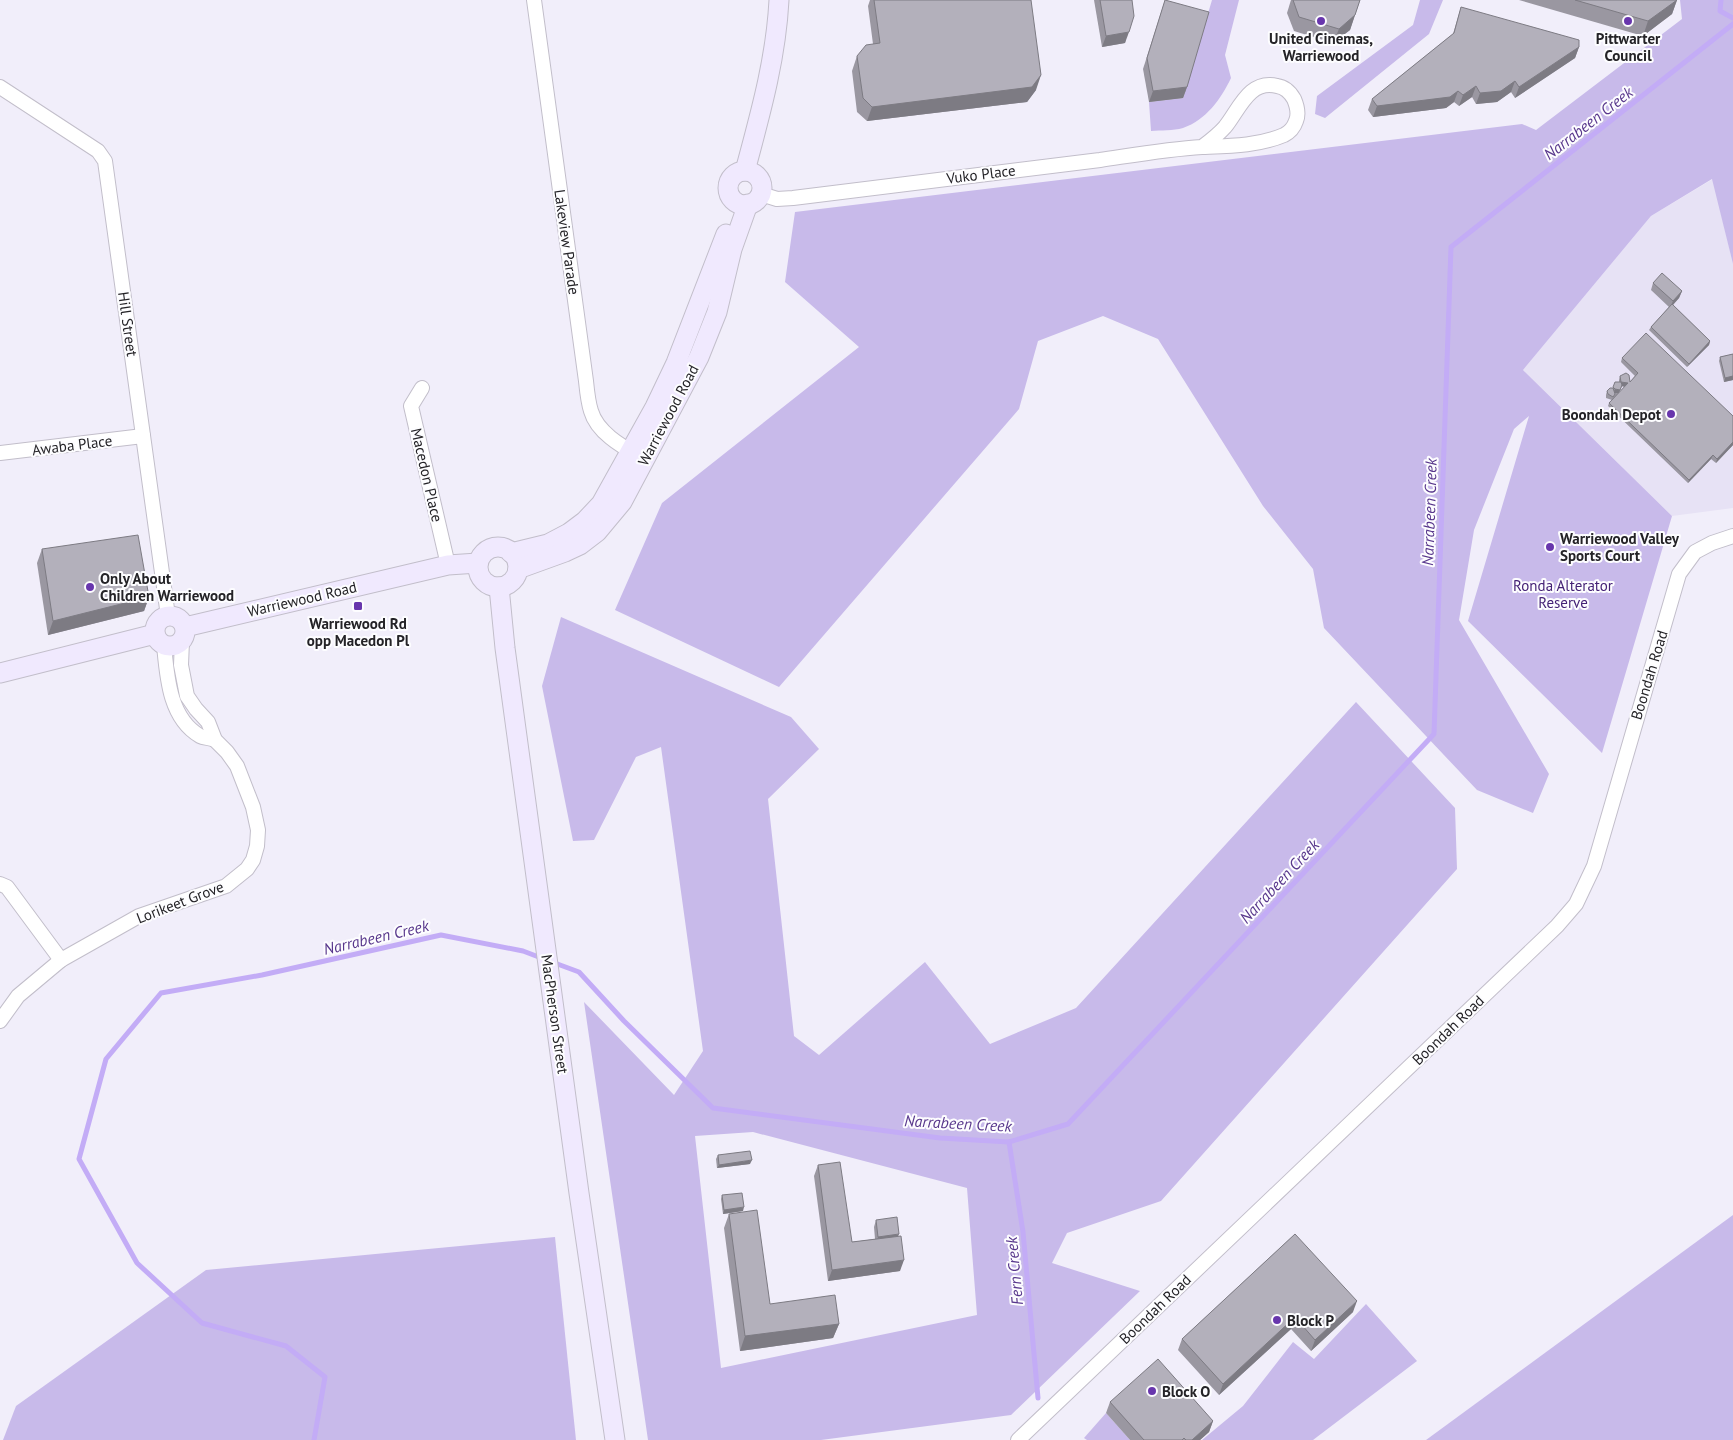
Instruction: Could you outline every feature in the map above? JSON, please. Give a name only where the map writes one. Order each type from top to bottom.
[{"type":"street","name":"Lakeview Parade","points":[[534,0],[591,412],[596,422],[608,435],[637,455]]},
{"type":"street","points":[[745,171],[774,51],[779,0]]},
{"type":"street","name":"Vuko Place","points":[[749,200],[793,198],[1202,147],[1226,147],[1265,141],[1285,134],[1292,129],[1297,119],[1295,102],[1291,94],[1284,88],[1275,85],[1260,86],[1251,91],[1225,127],[1202,147]]},
{"type":"street","name":"Hill Street","points":[[0,87],[98,151],[105,161],[168,616]]},
{"type":"street","points":[[745,171],[753,173],[759,178],[762,186],[749,200],[731,198],[729,191],[729,184],[732,178],[738,173],[745,171]]},
{"type":"street","name":"Warriewood Road","points":[[514,561],[578,528],[600,504],[637,455],[655,407],[676,363],[720,250],[749,200]]},
{"type":"street","name":"Macedon Place","points":[[422,388],[411,406],[448,564]]},
{"type":"street","name":"Awaba Place","points":[[0,453],[143,436]]},
{"type":"street","name":"Boondah Road","points":[[1018,1440],[1576,904],[1594,866],[1679,574],[1695,552],[1712,543],[1733,536]]},
{"type":"street","points":[[500,547],[514,561],[512,581],[499,587],[487,584],[482,580],[478,563],[480,557],[489,549],[500,547]]},
{"type":"street","name":"Warriewood Road","points":[[0,673],[171,637],[448,564],[478,563]]},
{"type":"street","name":"MacPherson Street","points":[[499,587],[505,648],[579,1193],[615,1440]]},
{"type":"street","points":[[168,616],[159,620],[155,629],[171,637]]},
{"type":"street","name":"Lorikeet Grove","points":[[0,1021],[18,996],[61,960],[139,916],[226,886],[247,869],[253,860],[257,846],[257,819],[237,766],[228,752],[215,740],[201,736],[189,727],[180,715],[169,691],[171,637]]},
{"type":"street","points":[[0,884],[7,887],[61,960]]},
{"type":"shaded area","name":"Boondah Depot","points":[[1713,179],[1733,264],[1733,508],[1672,516],[1523,370],[1651,216]]},
{"type":"green space","points":[[1212,0],[1239,0],[1225,55],[1231,78],[1223,94],[1199,120],[1179,129],[1151,131],[1149,102],[1183,98]]},
{"type":"green space","points":[[1420,0],[1443,0],[1429,34],[1325,118],[1315,114],[1317,96],[1413,25]]},
{"type":"green space","name":"Ronda Alterator Reserve","points":[[1680,0],[1733,0],[1733,264],[1712,179],[1651,216],[1523,370],[1672,516],[1602,753],[1468,621],[1529,416],[1514,429],[1474,530],[1459,620],[1549,774],[1533,813],[1477,790],[1324,628],[1313,569],[1263,506],[1158,339],[1103,316],[1038,341],[1019,409],[779,687],[615,610],[662,503],[859,347],[785,282],[795,212],[1522,124],[1536,130],[1682,19]]},
{"type":"green space","points":[[561,617],[791,717],[819,749],[768,799],[794,1036],[819,1055],[925,962],[990,1044],[1076,1008],[1356,702],[1455,808],[1457,869],[1161,1201],[1067,1233],[1052,1263],[1140,1291],[1011,1415],[821,1440],[648,1440],[584,1002],[674,1095],[703,1051],[661,747],[636,757],[594,840],[573,841],[542,686]],"holes":[[[753,1132],[967,1188],[977,1315],[721,1368],[695,1136]]]},
{"type":"green space","points":[[1733,1215],[1733,1440],[1426,1440]]},
{"type":"green space","points":[[555,1237],[576,1440],[3,1440],[16,1406],[206,1270]]},
{"type":"green space","points":[[1366,1304],[1417,1361],[1313,1440],[1202,1440],[1243,1406],[1293,1342],[1314,1359]]},
{"type":"green space","points":[[1106,1413],[1130,1440],[1087,1440],[1084,1438]]},
{"type":"building","points":[[874,0],[1031,0],[1041,75],[1032,87],[872,107],[863,98],[857,56],[866,45],[880,43]]},
{"type":"building","points":[[1100,0],[1132,0],[1134,16],[1129,32],[1106,36]]},
{"type":"building","points":[[1165,0],[1209,12],[1187,87],[1153,91],[1147,58]]},
{"type":"building","points":[[1293,0],[1360,0],[1355,15],[1339,29],[1299,17]]},
{"type":"building","points":[[1575,0],[1677,0],[1648,21]]},
{"type":"building","points":[[1461,7],[1579,40],[1579,47],[1519,87],[1515,81],[1501,91],[1480,93],[1476,86],[1463,95],[1458,91],[1450,97],[1377,106],[1372,99],[1454,33]]},
{"type":"building","points":[[1662,273],[1682,291],[1673,301],[1653,283]]},
{"type":"building","points":[[1672,304],[1710,341],[1689,364],[1651,327]]},
{"type":"building","name":"Boondah Depot","points":[[1646,333],[1733,416],[1733,442],[1717,459],[1713,455],[1689,480],[1609,403],[1628,383],[1621,382],[1620,376],[1626,373],[1629,375],[1630,382],[1638,373],[1622,358]]},
{"type":"building","points":[[1733,354],[1733,376],[1725,378],[1720,357]]},
{"type":"building","points":[[1615,382],[1621,382],[1620,390],[1613,387]]},
{"type":"building","points":[[1613,388],[1615,394],[1613,397],[1607,391]]},
{"type":"building","name":"Only About Children Warriewood","points":[[138,535],[149,597],[53,621],[42,549]]},
{"type":"building","points":[[750,1151],[752,1160],[719,1165],[718,1155]]},
{"type":"building","points":[[840,1162],[852,1242],[901,1236],[904,1260],[832,1270],[818,1165]]},
{"type":"building","points":[[742,1193],[744,1207],[724,1210],[722,1195]]},
{"type":"building","points":[[757,1210],[770,1304],[835,1295],[839,1324],[745,1336],[729,1214]]},
{"type":"building","points":[[897,1217],[899,1234],[878,1237],[876,1220]]},
{"type":"building","name":"Block P","points":[[1295,1234],[1357,1301],[1315,1340],[1295,1317],[1223,1384],[1182,1339]]},
{"type":"building","name":"Block O","points":[[1158,1359],[1213,1421],[1192,1440],[1184,1438],[1182,1440],[1144,1440],[1110,1402]]},
{"type":"waterway","name":"Narrabeen Creek","points":[[1721,0],[1720,11],[1733,18]]},
{"type":"waterway","name":"Narrabeen Creek","points":[[552,962],[579,972],[624,1021],[713,1108],[940,1138],[1009,1142],[1068,1124],[1434,734],[1451,247],[1733,24]]},
{"type":"waterway","name":"Narrabeen Creek","points":[[314,1440],[325,1377],[286,1346],[202,1323],[137,1263],[79,1159],[106,1059],[161,993],[262,975],[441,935],[523,951],[544,959]]},
{"type":"waterway","name":"Fern Creek","points":[[1009,1142],[1023,1232],[1038,1398]]},
{"type":"place","name":"United Cinemas, Warriewood","points":[[1321,21]]},
{"type":"place","name":"Pittwarter Council","points":[[1628,21]]},
{"type":"place","name":"Boondah Depot","points":[[1671,414]]},
{"type":"place","name":"Warriewood Valley Sports Court","points":[[1550,547]]},
{"type":"place","name":"Only About Children Warriewood","points":[[90,587]]},
{"type":"place","name":"Warriewood Rd opp Macedon Pl","points":[[358,606]]},
{"type":"place","name":"Block P","points":[[1277,1320]]},
{"type":"place","name":"Block O","points":[[1152,1391]]}]
